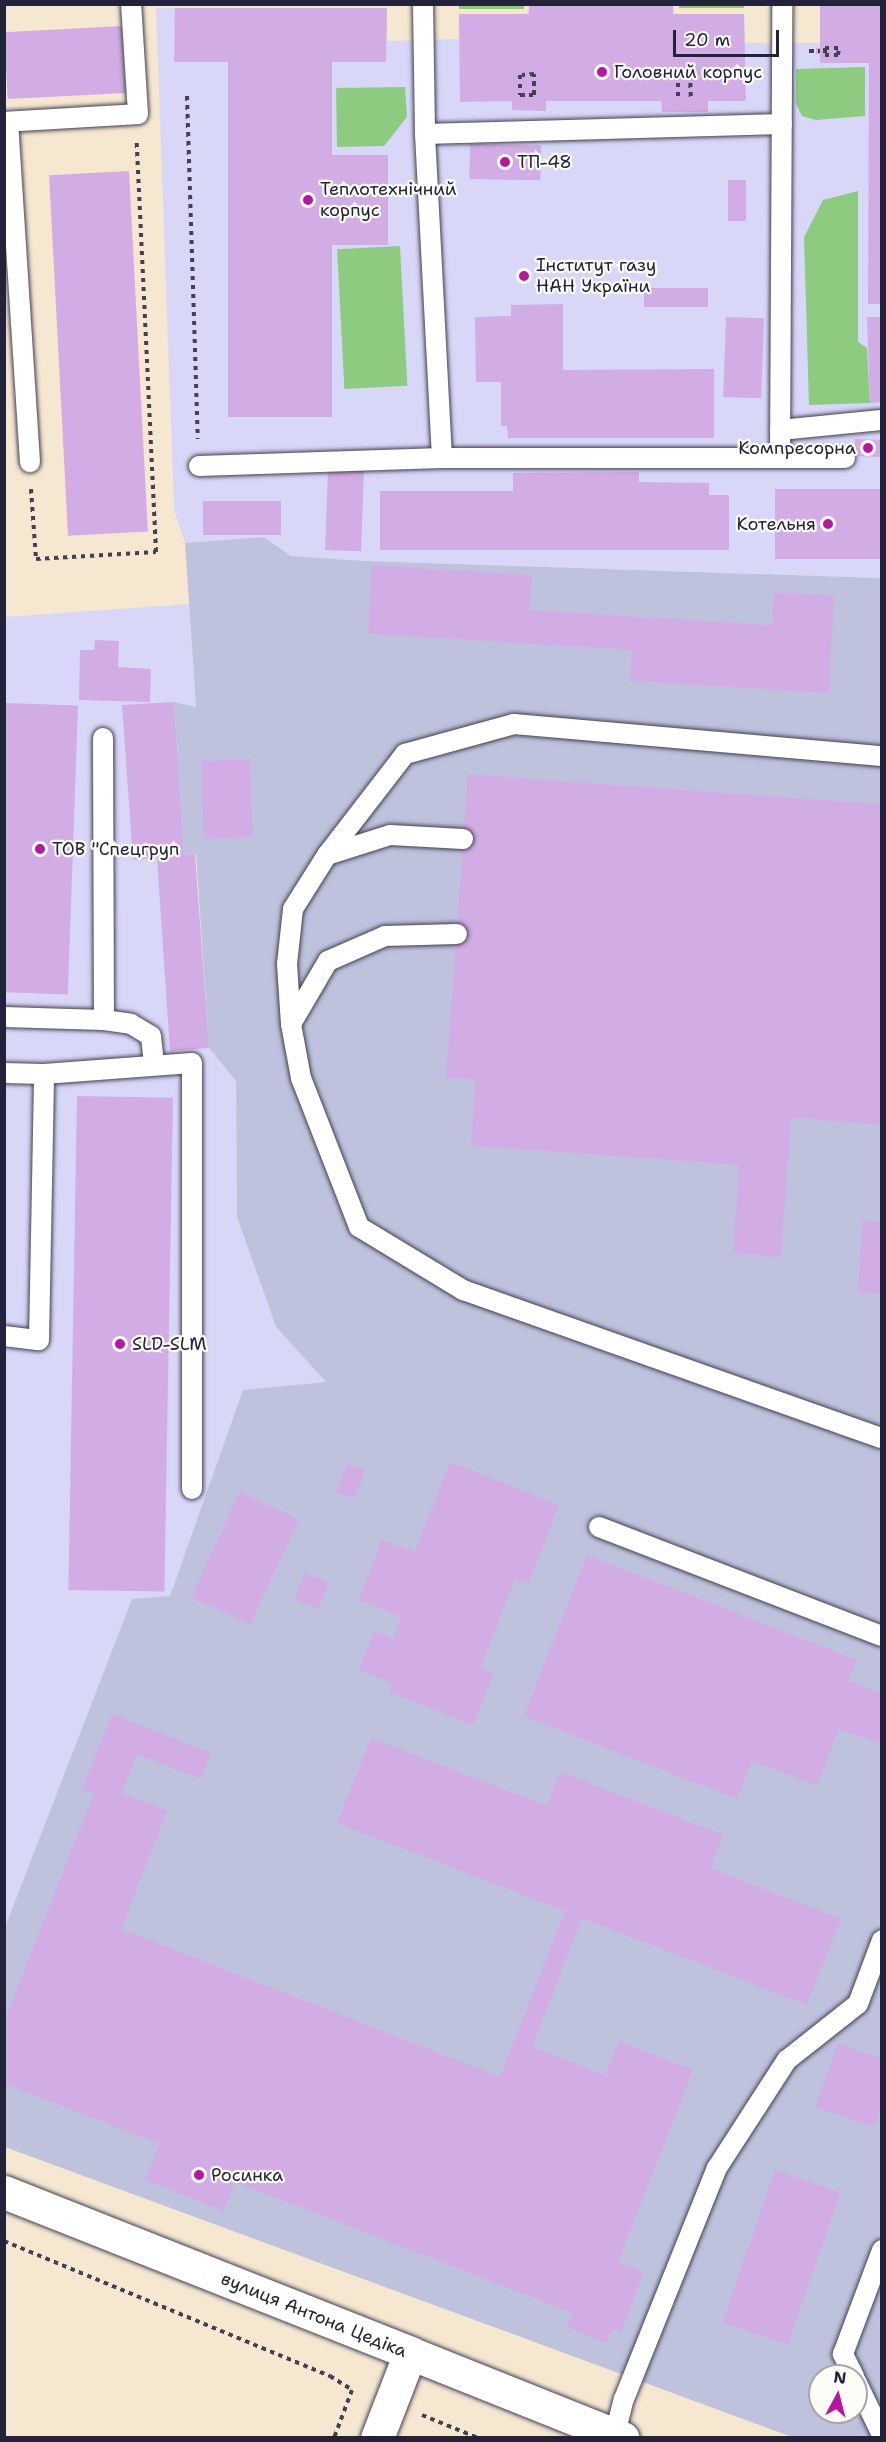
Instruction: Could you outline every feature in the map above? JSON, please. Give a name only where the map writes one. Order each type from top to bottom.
[{"type":"street","name":"вулиця Антона Цедіка","points":[[4,2192],[619,2436]]},
{"type":"street","points":[[377,2438],[410,2353]]},
{"type":"lane","points":[[30,462],[6,122],[138,114],[131,4]]},
{"type":"lane","points":[[423,4],[425,134],[442,458]]},
{"type":"lane","points":[[780,457],[782,4]]},
{"type":"lane","points":[[425,134],[782,124]]},
{"type":"lane","points":[[780,430],[882,420]]},
{"type":"lane","points":[[199,466],[442,458],[845,458]]},
{"type":"lane","points":[[882,756],[514,724],[405,754],[327,855],[293,909],[287,964],[291,1024],[301,1078],[359,1227],[463,1290],[882,1438]]},
{"type":"lane","points":[[103,738],[104,1020]]},
{"type":"lane","points":[[327,855],[390,835],[463,839]]},
{"type":"lane","points":[[291,1024],[328,961],[385,936],[457,934]]},
{"type":"lane","points":[[4,1017],[104,1020],[131,1024],[151,1036],[154,1065]]},
{"type":"lane","points":[[4,1073],[44,1074],[192,1063],[192,1489]]},
{"type":"lane","points":[[4,1336],[39,1340],[44,1074]]},
{"type":"lane","points":[[599,1527],[882,1636]]},
{"type":"lane","points":[[619,2436],[624,2399],[717,2168],[787,2060],[858,2004],[882,1940]]},
{"type":"lane","points":[[848,2364],[843,2354],[882,2250]]},
{"type":"lane","points":[[868,2405],[882,2434]]},
{"type":"path","points":[[534,74],[534,95],[520,95],[521,75],[534,74]]},
{"type":"path","points":[[678,74],[678,96]]},
{"type":"path","points":[[690,74],[691,97]]},
{"type":"path","points":[[187,96],[199,466]]},
{"type":"path","points":[[30,462],[36,559],[156,552],[136,157],[138,114]]},
{"type":"path","points":[[4,2241],[330,2376],[352,2390],[334,2438]]},
{"type":"path","points":[[418,2414],[478,2438]]},
{"type":"shaded area","name":"Інститут газу НАН України","points":[[529,5],[673,5],[674,14],[744,14],[745,43],[820,43],[820,6],[881,6],[881,578],[367,561],[291,556],[264,537],[185,543],[174,510],[156,8],[387,8],[387,41],[459,39],[459,14],[528,14]]},
{"type":"shaded area","points":[[264,537],[291,556],[367,561],[881,578],[881,2437],[792,2437],[5,2147],[4,1930],[132,1599],[170,1596],[243,1390],[326,1382],[276,1327],[237,1217],[236,1081],[209,1048],[196,854],[184,855],[174,702],[196,707],[185,543]]},
{"type":"shaded area","points":[[189,604],[196,707],[174,702],[185,855],[195,854],[209,1048],[236,1081],[237,1217],[276,1327],[326,1382],[243,1391],[170,1597],[5,1930],[5,617]]},
{"type":"green space","points":[[459,5],[524,5],[524,9],[459,9]]},
{"type":"green space","points":[[679,5],[744,5],[744,8],[679,8]]},
{"type":"green space","points":[[865,67],[865,116],[816,120],[802,116],[796,104],[796,69]]},
{"type":"green space","points":[[405,87],[407,117],[384,146],[337,147],[336,88]]},
{"type":"green space","points":[[858,191],[858,342],[867,348],[870,403],[809,405],[804,237],[823,200]]},
{"type":"green space","points":[[400,246],[407,386],[344,389],[337,249]]},
{"type":"building","name":"Головний корпус","points":[[529,4],[673,4],[673,14],[744,14],[746,101],[708,101],[708,112],[662,112],[661,101],[546,101],[546,111],[512,110],[512,101],[460,102],[459,14],[529,14]]},
{"type":"building","points":[[820,6],[882,6],[882,304],[868,304],[869,63],[820,63],[820,54],[816,54],[816,48],[820,48]]},
{"type":"building","name":"Теплотехнічний корпус","points":[[175,8],[387,8],[386,62],[332,62],[332,155],[388,155],[388,245],[332,245],[332,417],[228,417],[228,62],[174,62]]},
{"type":"building","points":[[122,26],[126,93],[8,99],[4,32]]},
{"type":"building","name":"ТП-48","points":[[470,144],[541,145],[540,180],[469,179]]},
{"type":"building","points":[[129,171],[148,532],[68,536],[49,175]]},
{"type":"building","points":[[728,180],[746,180],[746,221],[728,221]]},
{"type":"building","points":[[644,288],[708,288],[708,307],[644,307]]},
{"type":"building","points":[[563,304],[563,370],[714,369],[714,438],[508,438],[507,426],[501,426],[501,382],[476,382],[475,317],[511,316],[511,305]]},
{"type":"building","points":[[726,317],[764,318],[761,398],[723,397]]},
{"type":"building","points":[[867,317],[882,317],[882,402],[870,403]]},
{"type":"building","name":"Компресорна","points":[[855,439],[882,440],[881,457],[854,456]]},
{"type":"building","points":[[328,468],[364,469],[361,551],[325,550]]},
{"type":"building","points":[[639,472],[639,482],[709,483],[709,495],[729,495],[729,550],[380,550],[380,491],[513,491],[513,473]]},
{"type":"building","name":"Котельня","points":[[775,489],[882,489],[882,559],[775,559]]},
{"type":"building","points":[[203,501],[281,501],[281,535],[203,535]]},
{"type":"building","points":[[372,565],[532,575],[530,610],[772,625],[774,592],[834,596],[829,693],[630,681],[632,650],[368,634]]},
{"type":"building","points":[[95,640],[119,641],[118,667],[151,669],[150,702],[79,700],[80,650],[94,650]]},
{"type":"building","points":[[174,702],[184,855],[195,854],[209,1048],[170,1051],[157,858],[133,860],[122,705]]},
{"type":"building","name":"ТОВ \"Спецгруп","points":[[4,703],[78,706],[68,994],[4,992]]},
{"type":"building","points":[[250,759],[253,837],[204,839],[201,761]]},
{"type":"building","points":[[468,774],[882,804],[882,1125],[791,1118],[781,1257],[733,1253],[739,1165],[471,1146],[476,1080],[446,1078]]},
{"type":"building","name":"SLD-SLM","points":[[77,1096],[173,1098],[164,1592],[68,1590]]},
{"type":"building","points":[[862,1220],[882,1222],[882,1294],[858,1292]]},
{"type":"building","points":[[450,1462],[559,1505],[528,1584],[515,1579],[480,1668],[494,1673],[473,1725],[389,1692],[392,1683],[359,1670],[374,1631],[393,1639],[401,1617],[359,1600],[382,1540],[415,1552]]},
{"type":"building","points":[[347,1464],[365,1471],[354,1499],[336,1492]]},
{"type":"building","points":[[240,1492],[299,1519],[250,1625],[191,1597]]},
{"type":"building","points":[[587,1555],[857,1660],[848,1681],[882,1694],[882,1745],[839,1729],[817,1785],[752,1761],[737,1799],[524,1716]]},
{"type":"building","points":[[305,1573],[329,1583],[318,1609],[294,1599]]},
{"type":"building","points":[[112,1714],[211,1753],[201,1779],[137,1754],[122,1793],[167,1811],[121,1929],[500,2077],[565,1911],[337,1823],[371,1738],[547,1806],[560,1772],[723,1835],[710,1868],[841,1919],[807,2005],[582,1918],[532,2047],[605,2075],[619,2041],[693,2070],[618,2262],[644,2271],[621,2332],[613,2328],[607,2343],[567,2327],[573,2313],[235,2182],[224,2211],[145,2180],[159,2144],[4,2083],[4,2022],[94,1793],[82,1789]]},
{"type":"building","points":[[838,2043],[882,2059],[882,2105],[874,2127],[815,2107]]},
{"type":"building","points":[[775,2170],[840,2192],[788,2345],[723,2322]]},
{"type":"place","name":"Головний корпус","points":[[602,72]]},
{"type":"place","name":"ТП-48","points":[[505,162]]},
{"type":"place","name":"Теплотехнічний корпус","points":[[308,200]]},
{"type":"place","name":"Інститут газу НАН України","points":[[524,276]]},
{"type":"place","name":"Компресорна","points":[[868,448]]},
{"type":"place","name":"Котельня","points":[[828,524]]},
{"type":"place","name":"ТОВ \"Спецгруп","points":[[40,849]]},
{"type":"place","name":"SLD-SLM","points":[[120,1344]]},
{"type":"place","name":"Росинка","points":[[199,2175]]}]
